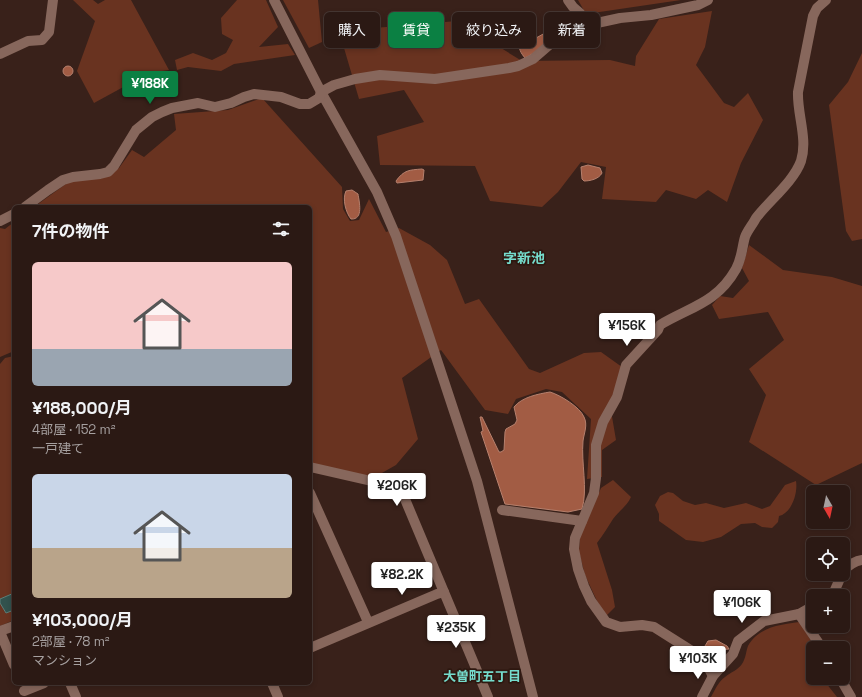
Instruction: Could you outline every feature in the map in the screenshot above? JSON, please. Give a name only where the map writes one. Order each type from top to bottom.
[{"type":"street","points":[[0,54],[28,41],[42,40],[49,32],[53,0]]},
{"type":"street","points":[[274,0],[321,92],[377,192],[403,256],[478,481],[533,697]]},
{"type":"street","points":[[568,0],[572,7],[579,12]]},
{"type":"street","points":[[600,23],[620,18],[651,15],[698,5],[708,0]]},
{"type":"street","points":[[713,676],[703,658],[654,627],[642,625],[620,627],[612,625],[604,620],[591,601],[578,569],[574,543],[594,492],[598,438],[603,422],[619,392],[626,365],[658,330],[660,325],[704,303],[718,293],[736,269],[741,258],[746,236],[756,218],[792,176],[801,161],[803,135],[798,104],[798,92],[813,16],[817,8],[826,0]]},
{"type":"street","points":[[28,205],[63,180],[73,177],[108,172],[114,166],[136,130],[152,117],[172,108],[198,103],[215,107],[231,104],[244,97],[254,94],[281,97],[300,104],[309,104],[319,98],[321,92],[334,85],[355,79],[380,75],[435,79],[518,66],[533,59],[546,48]]},
{"type":"street","points":[[0,221],[12,215]]},
{"type":"street","points":[[312,467],[380,483],[402,492],[488,697]]},
{"type":"street","points":[[312,497],[368,622]]},
{"type":"street","points":[[502,510],[582,521]]},
{"type":"street","points":[[850,564],[862,560]]},
{"type":"street","points":[[312,647],[368,622],[444,592]]},
{"type":"street","points":[[702,697],[713,676],[733,654],[738,641],[764,621],[799,614],[806,610]]},
{"type":"street","points":[[799,614],[817,641]]},
{"type":"street","points":[[12,627],[0,632],[10,646],[12,657]]},
{"type":"street","points":[[23,690],[38,685]]},
{"type":"street","points":[[71,685],[76,697]]},
{"type":"street","points":[[273,685],[278,697]]},
{"type":"street","points":[[844,685],[851,697]]},
{"type":"shaded area","points":[[73,0],[93,0],[98,4],[105,0],[131,0],[169,70],[149,73],[94,103],[77,71],[95,21]]},
{"type":"shaded area","points":[[237,0],[266,0],[278,27],[259,47],[288,44],[295,55],[234,64],[221,71],[188,67],[177,70],[175,60],[193,53],[212,60],[226,53],[233,40],[222,34],[221,18]]},
{"type":"shaded area","points":[[283,0],[318,0],[322,42],[309,48]]},
{"type":"shaded area","points":[[578,0],[681,0],[600,12],[585,12]]},
{"type":"shaded area","points":[[712,11],[705,47],[696,65],[724,103],[734,107],[748,93],[763,120],[741,163],[727,202],[708,190],[696,199],[666,190],[656,202],[602,199],[606,167],[581,162],[558,192],[542,207],[490,201],[475,166],[380,165],[377,136],[424,122],[404,90],[359,99],[344,48],[380,48],[380,28],[388,27],[388,48],[444,48],[444,22],[452,21],[452,48],[501,48],[522,61],[610,60],[635,66],[636,56],[659,19]]},
{"type":"shaded area","points":[[544,34],[544,45],[525,58],[519,48],[536,48],[536,38]]},
{"type":"shaded area","points":[[862,53],[862,239],[852,241],[846,231],[829,105],[848,82]]},
{"type":"shaded area","points":[[68,66],[73,71],[68,76],[63,71]]},
{"type":"shaded area","points":[[262,98],[342,187],[343,209],[350,221],[359,220],[369,199],[386,232],[399,228],[430,245],[447,260],[465,304],[479,299],[529,369],[540,373],[584,353],[601,352],[622,367],[610,405],[616,440],[602,450],[602,477],[587,479],[591,419],[562,392],[546,389],[516,399],[508,414],[485,410],[441,350],[402,378],[418,439],[396,465],[373,478],[312,463],[312,205],[37,205],[70,181],[99,178],[119,168],[132,150],[144,157],[176,130],[174,114],[228,110]]},
{"type":"shaded area","points":[[588,165],[600,168],[602,173],[597,178],[584,181],[582,179],[581,167]]},
{"type":"shaded area","points":[[410,170],[424,170],[423,180],[397,183],[396,181],[404,173]]},
{"type":"shaded area","points":[[352,190],[358,194],[360,210],[358,216],[351,219],[346,210],[344,198],[346,191]]},
{"type":"shaded area","points":[[12,224],[12,352],[0,357],[0,228],[5,229]]},
{"type":"shaded area","points":[[749,245],[783,270],[832,277],[862,286],[862,463],[816,485],[749,442],[766,395],[749,369],[784,340],[768,312],[719,319],[712,305],[720,296],[733,298],[749,281],[742,268]]},
{"type":"shaded area","points":[[12,356],[12,621],[0,626],[0,364],[5,358]]},
{"type":"shaded area","points":[[550,392],[574,405],[582,413],[586,423],[583,441],[584,501],[582,509],[568,512],[505,504],[481,432],[483,431],[480,417],[482,417],[499,452],[501,452],[504,450],[506,429],[515,424],[517,420],[514,407],[526,398]]},
{"type":"shaded area","points":[[613,480],[631,497],[613,519],[597,543],[612,590],[615,607],[606,616],[585,575],[579,552],[580,537],[601,488]]},
{"type":"shaded area","points":[[796,481],[795,497],[791,507],[784,514],[779,516],[778,522],[772,528],[762,527],[755,523],[741,524],[721,537],[703,542],[686,540],[659,521],[659,514],[655,505],[660,496],[668,492],[673,493],[683,501],[695,505],[706,503],[724,508],[746,503],[762,509],[770,506],[785,485]]},
{"type":"shaded area","points":[[800,622],[811,641],[806,641],[806,685],[828,685],[837,697],[711,697],[720,681],[742,664],[748,646],[752,640],[764,631],[778,625]]},
{"type":"shaded area","points":[[716,640],[727,646],[729,649],[713,651],[705,646],[708,641]]},
{"type":"building","points":[[12,594],[12,611],[6,613],[0,603],[0,599]]},
{"type":"district","name":"字新池","points":[[524,258]]},
{"type":"district","name":"大曽町五丁目","points":[[482,676]]}]
